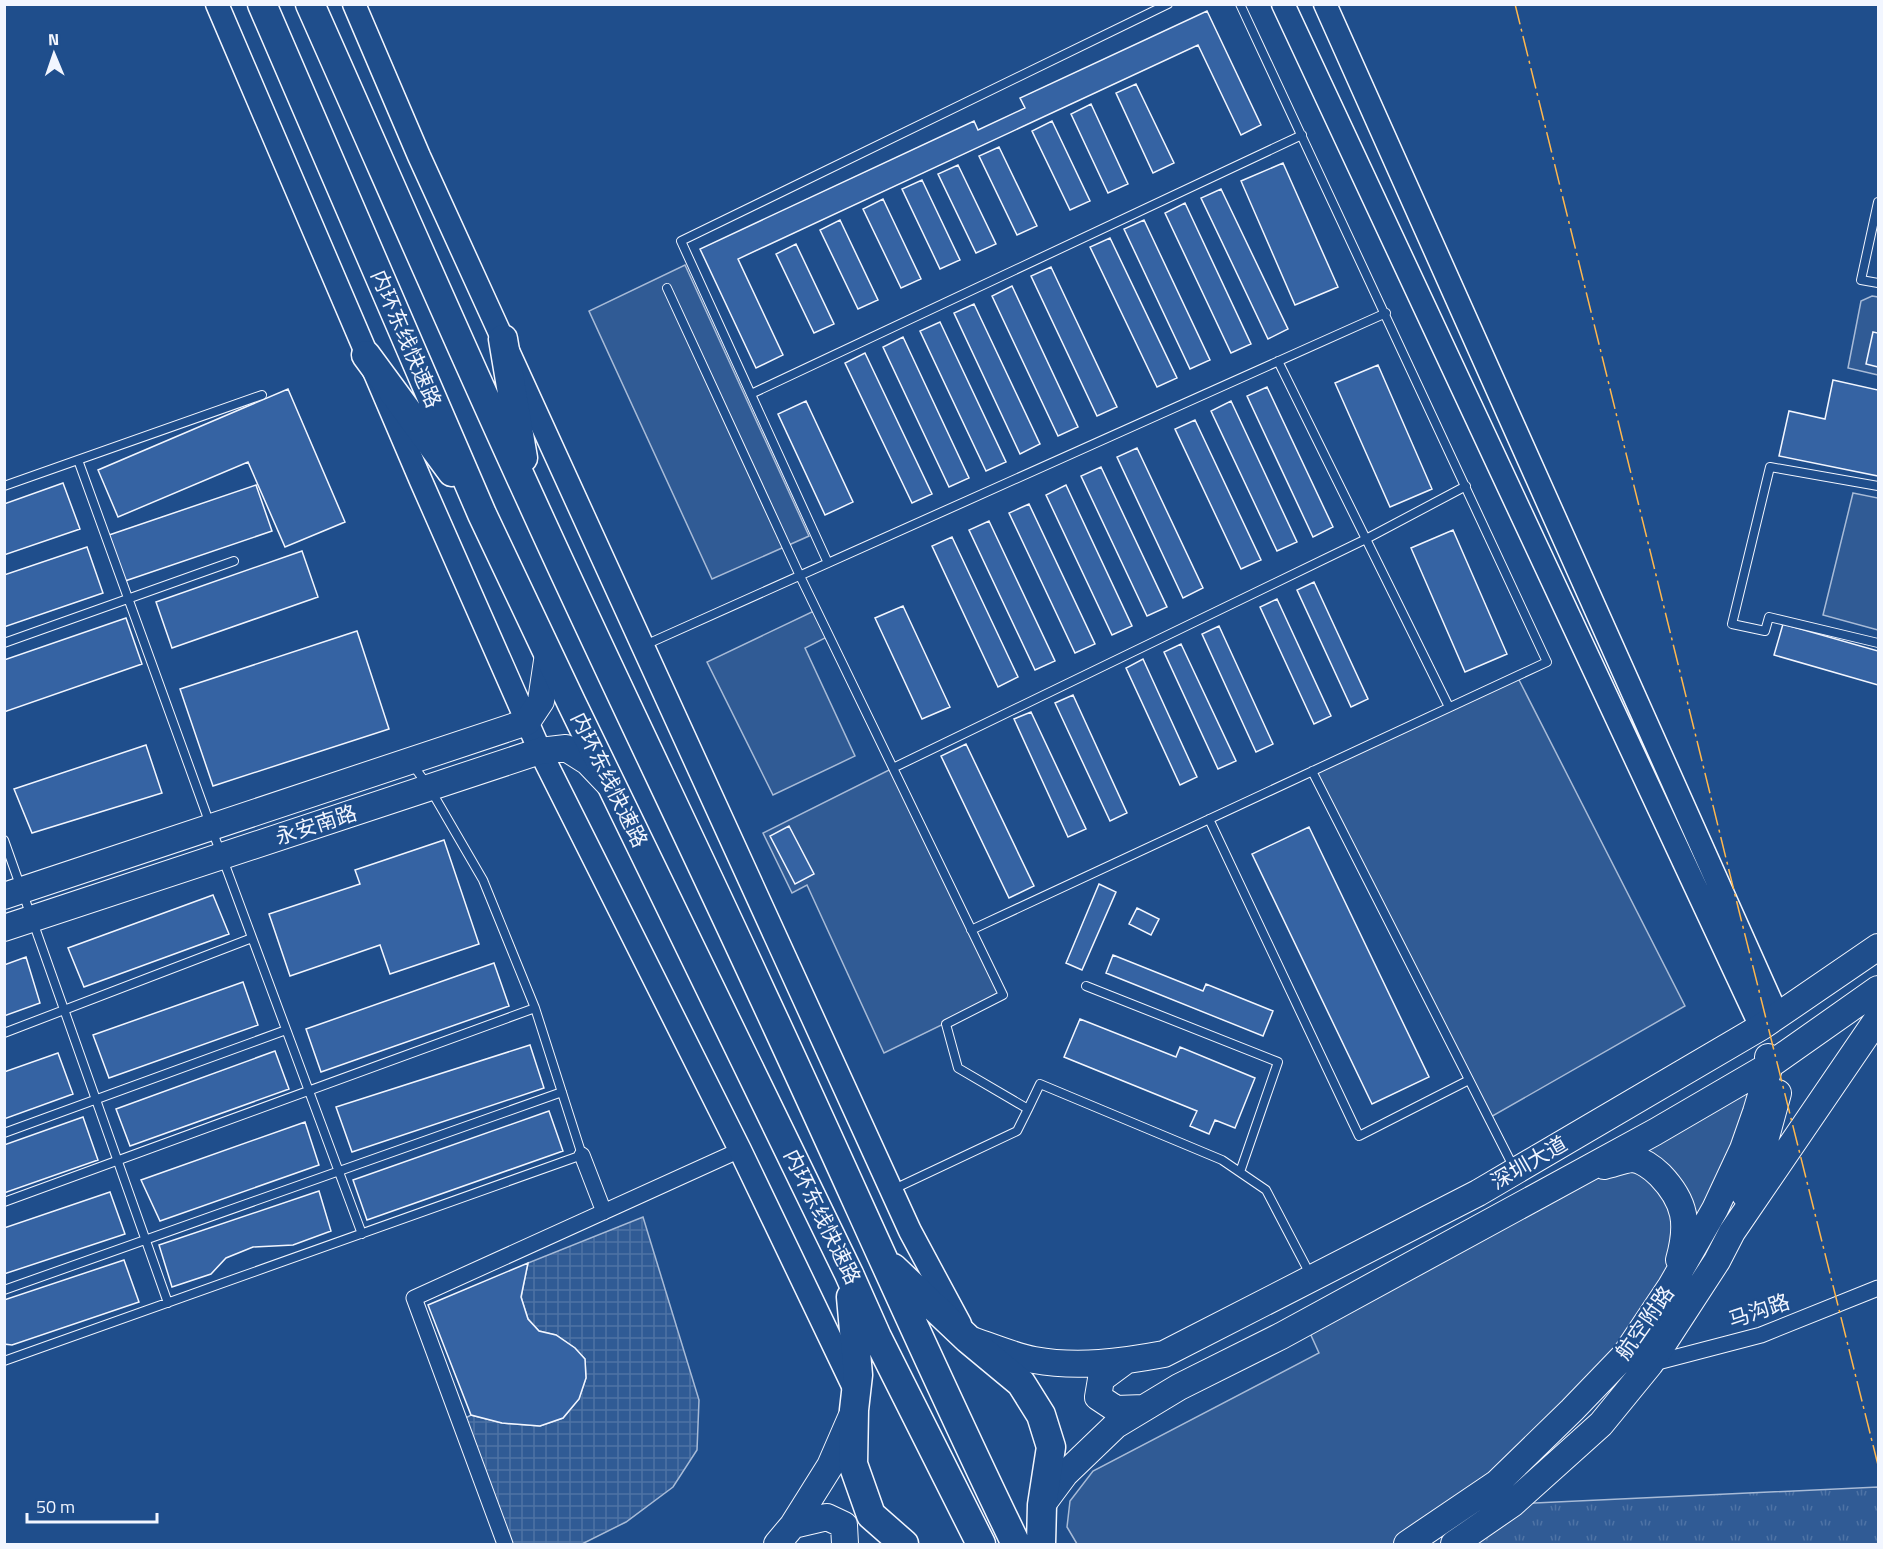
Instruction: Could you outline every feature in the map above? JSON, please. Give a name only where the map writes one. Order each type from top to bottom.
[{"type":"highway","name":"内环东线快速路","points":[[262,4],[482,514],[849,1274],[877,1337],[981,1545]]},
{"type":"highway","name":"内环东线快速路","points":[[310,4],[530,499],[1016,1545]]},
{"type":"highway","points":[[503,339],[530,499]]},
{"type":"highway","points":[[366,355],[482,514]]},
{"type":"highway","points":[[885,1261],[968,1339],[1021,1383],[1041,1414],[1051,1447],[1042,1505],[1041,1545]]},
{"type":"highway","points":[[849,1274],[858,1375],[853,1464],[871,1515],[904,1545]]},
{"type":"main road","points":[[527,722],[541,701],[548,654]]},
{"type":"main road","name":"永安南路","points":[[13,893],[527,722]]},
{"type":"main road","name":"永安南路","points":[[4,928],[540,751],[566,748],[588,762],[615,791]]},
{"type":"main road","name":"深圳大道","points":[[968,1339],[1033,1360],[1079,1364],[1124,1362],[1164,1354],[1515,1172],[1769,1021],[1878,947]]},
{"type":"main road","name":"深圳大道","points":[[1042,1505],[1065,1474],[1116,1425],[1179,1387],[1289,1331],[1655,1132],[1778,1058],[1878,989]]},
{"type":"main road","name":"航空附路","points":[[1454,1545],[1512,1504],[1601,1424],[1650,1364],[1717,1261],[1732,1232],[1878,1018]]},
{"type":"main road","name":"航空附路","points":[[1732,1232],[1776,1107],[1778,1058],[1769,1021]]},
{"type":"main road","name":"航空附路","points":[[1407,1545],[1497,1483],[1625,1355],[1671,1286],[1715,1209],[1743,1149],[1778,1058]]},
{"type":"main road","points":[[1583,1170],[1633,1159],[1653,1168],[1672,1188],[1683,1208],[1684,1241],[1671,1286]]},
{"type":"main road","points":[[1124,1362],[1101,1379],[1098,1397],[1116,1409],[1144,1408]]},
{"type":"main road","points":[[777,1545],[793,1525],[830,1466],[855,1401]]},
{"type":"main road","points":[[793,1525],[826,1517],[844,1526],[845,1545]]},
{"type":"street","points":[[217,4],[366,355],[540,751],[740,1150],[855,1401]]},
{"type":"street","points":[[354,4],[419,156],[891,1190],[910,1231],[968,1339]]},
{"type":"street","points":[[1283,4],[1769,1021]]},
{"type":"street","points":[[1324,4],[1769,1021]]},
{"type":"street","points":[[505,1545],[414,1298],[740,1150]]},
{"type":"street","points":[[582,1155],[604,1212]]},
{"type":"street","name":"马沟路","points":[[1650,1364],[1761,1335],[1878,1288]]},
{"type":"lane","points":[[828,563],[681,241],[1168,4]]},
{"type":"lane","points":[[971,930],[1547,662],[1240,4]]},
{"type":"lane","points":[[751,394],[1302,135]]},
{"type":"lane","points":[[1878,202],[1862,280],[1878,283]]},
{"type":"lane","points":[[667,288],[800,576],[1003,995],[946,1024],[958,1068],[1028,1109]]},
{"type":"lane","points":[[644,646],[1386,313]]},
{"type":"lane","points":[[1278,362],[1449,707]]},
{"type":"lane","points":[[4,486],[262,395]]},
{"type":"lane","points":[[78,460],[362,1234]]},
{"type":"lane","points":[[1878,486],[1770,467],[1732,624],[1765,631],[1769,617],[1878,643]]},
{"type":"lane","points":[[893,768],[1366,539],[1466,486]]},
{"type":"lane","points":[[4,643],[234,561]]},
{"type":"lane","points":[[4,1362],[582,1155],[535,1008],[483,880],[429,787],[410,761]]},
{"type":"lane","points":[[1312,771],[1515,1172]]},
{"type":"lane","points":[[1209,819],[1359,1136],[1469,1080]]},
{"type":"lane","points":[[4,840],[13,893],[32,918],[168,1303]]},
{"type":"lane","points":[[4,1033],[252,938]]},
{"type":"lane","points":[[1086,986],[1278,1062],[1240,1172]]},
{"type":"lane","points":[[4,1202],[535,1008]]},
{"type":"lane","points":[[4,1133],[286,1030]]},
{"type":"lane","points":[[891,1190],[1017,1131],[1040,1084],[1222,1160],[1266,1190],[1312,1278]]},
{"type":"lane","points":[[4,1290],[562,1092]]},
{"type":"shaded area","points":[[685,265],[809,536],[712,579],[589,311]]},
{"type":"shaded area","points":[[1872,296],[1878,297],[1878,375],[1848,368],[1861,301]]},
{"type":"shaded area","points":[[1853,493],[1878,498],[1878,630],[1823,615]]},
{"type":"shaded area","points":[[816,610],[829,636],[805,648],[855,756],[773,795],[707,662]]},
{"type":"shaded area","points":[[1517,676],[1685,1006],[1489,1118],[1312,771]]},
{"type":"shaded area","points":[[893,768],[1003,995],[884,1053],[807,885],[792,893],[763,833]]},
{"type":"shaded area","points":[[1770,1065],[1756,1112],[1625,1355],[1407,1544],[1077,1544],[1067,1527],[1070,1501],[1093,1471],[1319,1353],[1305,1322]]},
{"type":"shaded area","points":[[643,1217],[699,1400],[697,1450],[673,1487],[626,1522],[582,1544],[505,1544],[460,1421],[471,1415],[502,1423],[540,1426],[563,1418],[579,1399],[586,1378],[585,1359],[575,1348],[556,1335],[539,1331],[528,1319],[521,1297],[528,1263]]},
{"type":"green space","points":[[1878,1487],[1878,1544],[1454,1544],[1512,1504]]},
{"type":"building","points":[[1207,11],[1261,125],[1241,135],[1198,45],[738,259],[783,355],[756,368],[700,249],[974,121],[978,130],[1025,108],[1020,98]]},
{"type":"building","points":[[1136,84],[1174,163],[1153,173],[1116,93]]},
{"type":"building","points":[[1091,104],[1128,184],[1108,193],[1071,114]]},
{"type":"building","points":[[1052,121],[1090,201],[1070,210],[1032,131]]},
{"type":"building","points":[[999,147],[1037,226],[1017,235],[979,156]]},
{"type":"building","points":[[1283,163],[1338,287],[1295,305],[1241,181]]},
{"type":"building","points":[[958,165],[996,244],[976,253],[938,174]]},
{"type":"building","points":[[922,180],[960,260],[940,269],[902,189]]},
{"type":"building","points":[[1221,189],[1288,329],[1268,339],[1201,198]]},
{"type":"building","points":[[883,199],[921,279],[901,288],[863,209]]},
{"type":"building","points":[[1185,203],[1251,344],[1231,353],[1165,213]]},
{"type":"building","points":[[840,220],[878,300],[858,309],[820,230]]},
{"type":"building","points":[[1144,220],[1210,360],[1190,369],[1124,229]]},
{"type":"building","points":[[1110,238],[1177,378],[1157,387],[1090,247]]},
{"type":"building","points":[[796,244],[834,324],[814,333],[776,254]]},
{"type":"building","points":[[1051,267],[1117,407],[1097,416],[1031,276]]},
{"type":"building","points":[[1012,286],[1078,427],[1058,436],[992,296]]},
{"type":"building","points":[[974,304],[1040,444],[1020,454],[954,313]]},
{"type":"building","points":[[940,322],[1006,462],[986,471],[920,331]]},
{"type":"building","points":[[1873,332],[1878,333],[1878,367],[1866,364]]},
{"type":"building","points":[[903,337],[969,478],[949,487],[883,347]]},
{"type":"building","points":[[865,353],[932,494],[912,503],[845,363]]},
{"type":"building","points":[[1378,365],[1432,489],[1390,507],[1335,383]]},
{"type":"building","points":[[1833,380],[1878,390],[1878,476],[1779,456],[1789,411],[1825,419]]},
{"type":"building","points":[[1267,387],[1333,527],[1313,537],[1247,396]]},
{"type":"building","points":[[288,389],[345,522],[285,547],[248,462],[118,517],[98,470]]},
{"type":"building","points":[[806,401],[853,502],[825,515],[778,414]]},
{"type":"building","points":[[1231,401],[1297,542],[1277,551],[1211,411]]},
{"type":"building","points":[[1195,420],[1261,560],[1241,569],[1175,429]]},
{"type":"building","points":[[1137,448],[1203,588],[1183,598],[1117,457]]},
{"type":"building","points":[[1101,467],[1167,607],[1147,616],[1081,476]]},
{"type":"building","points":[[63,483],[80,529],[4,555],[4,504]]},
{"type":"building","points":[[256,485],[272,531],[125,581],[109,535]]},
{"type":"building","points":[[1066,485],[1132,626],[1112,635],[1046,495]]},
{"type":"building","points":[[1029,504],[1095,644],[1075,653],[1009,513]]},
{"type":"building","points":[[989,521],[1055,661],[1035,670],[969,530]]},
{"type":"building","points":[[1453,530],[1507,654],[1465,672],[1411,548]]},
{"type":"building","points":[[952,537],[1018,677],[998,687],[932,546]]},
{"type":"building","points":[[87,547],[103,593],[4,627],[4,575]]},
{"type":"building","points":[[302,551],[318,597],[172,648],[156,602]]},
{"type":"building","points":[[1314,582],[1368,699],[1351,707],[1297,590]]},
{"type":"building","points":[[1277,599],[1331,716],[1314,724],[1260,607]]},
{"type":"building","points":[[903,606],[950,707],[922,719],[875,618]]},
{"type":"building","points":[[126,618],[142,664],[4,712],[4,660]]},
{"type":"building","points":[[1783,624],[1878,651],[1878,685],[1774,655]]},
{"type":"building","points":[[1219,626],[1273,744],[1256,752],[1202,634]]},
{"type":"building","points":[[357,631],[389,729],[213,786],[180,689]]},
{"type":"building","points":[[1181,644],[1236,761],[1218,769],[1164,652]]},
{"type":"building","points":[[1143,659],[1197,777],[1180,785],[1126,668]]},
{"type":"building","points":[[1073,695],[1127,813],[1110,821],[1055,703]]},
{"type":"building","points":[[1031,712],[1086,829],[1068,837],[1014,719]]},
{"type":"building","points":[[966,744],[1034,886],[1009,898],[941,756]]},
{"type":"building","points":[[146,745],[162,793],[32,833],[14,789]]},
{"type":"building","points":[[789,826],[814,874],[795,884],[770,836]]},
{"type":"building","points":[[1309,827],[1429,1077],[1372,1104],[1252,854]]},
{"type":"building","points":[[444,840],[479,944],[390,974],[380,945],[290,976],[269,914],[360,884],[355,870]]},
{"type":"building","points":[[1099,884],[1116,892],[1082,970],[1066,963]]},
{"type":"building","points":[[213,895],[229,934],[84,987],[68,948]]},
{"type":"building","points":[[1137,908],[1159,919],[1151,935],[1129,924]]},
{"type":"building","points":[[1113,955],[1203,991],[1206,984],[1273,1011],[1263,1036],[1106,973]]},
{"type":"building","points":[[26,957],[40,1003],[4,1016],[4,965]]},
{"type":"building","points":[[494,963],[509,1006],[321,1072],[306,1029]]},
{"type":"building","points":[[243,982],[258,1025],[109,1078],[93,1035]]},
{"type":"building","points":[[1080,1019],[1176,1057],[1180,1047],[1255,1078],[1235,1128],[1215,1120],[1209,1134],[1190,1126],[1197,1111],[1064,1057]]},
{"type":"building","points":[[530,1045],[544,1088],[352,1152],[336,1107]]},
{"type":"building","points":[[275,1051],[289,1089],[130,1146],[116,1109]]},
{"type":"building","points":[[58,1053],[73,1094],[4,1119],[4,1072]]},
{"type":"building","points":[[549,1111],[563,1151],[367,1220],[353,1180]]},
{"type":"building","points":[[83,1117],[98,1160],[4,1193],[4,1145]]},
{"type":"building","points":[[305,1122],[319,1165],[160,1221],[141,1180]]},
{"type":"building","points":[[319,1191],[331,1231],[293,1245],[253,1247],[226,1258],[211,1274],[172,1287],[159,1245]]},
{"type":"building","points":[[110,1192],[125,1234],[4,1274],[4,1228]]},
{"type":"building","points":[[124,1260],[139,1302],[12,1345],[4,1344],[4,1300]]},
{"type":"building","points":[[528,1263],[521,1297],[528,1319],[539,1331],[556,1335],[575,1348],[585,1359],[586,1378],[579,1399],[563,1418],[540,1426],[502,1423],[471,1415],[428,1305]]},
{"type":"power","points":[[1515,4],[1878,1465]]}]
